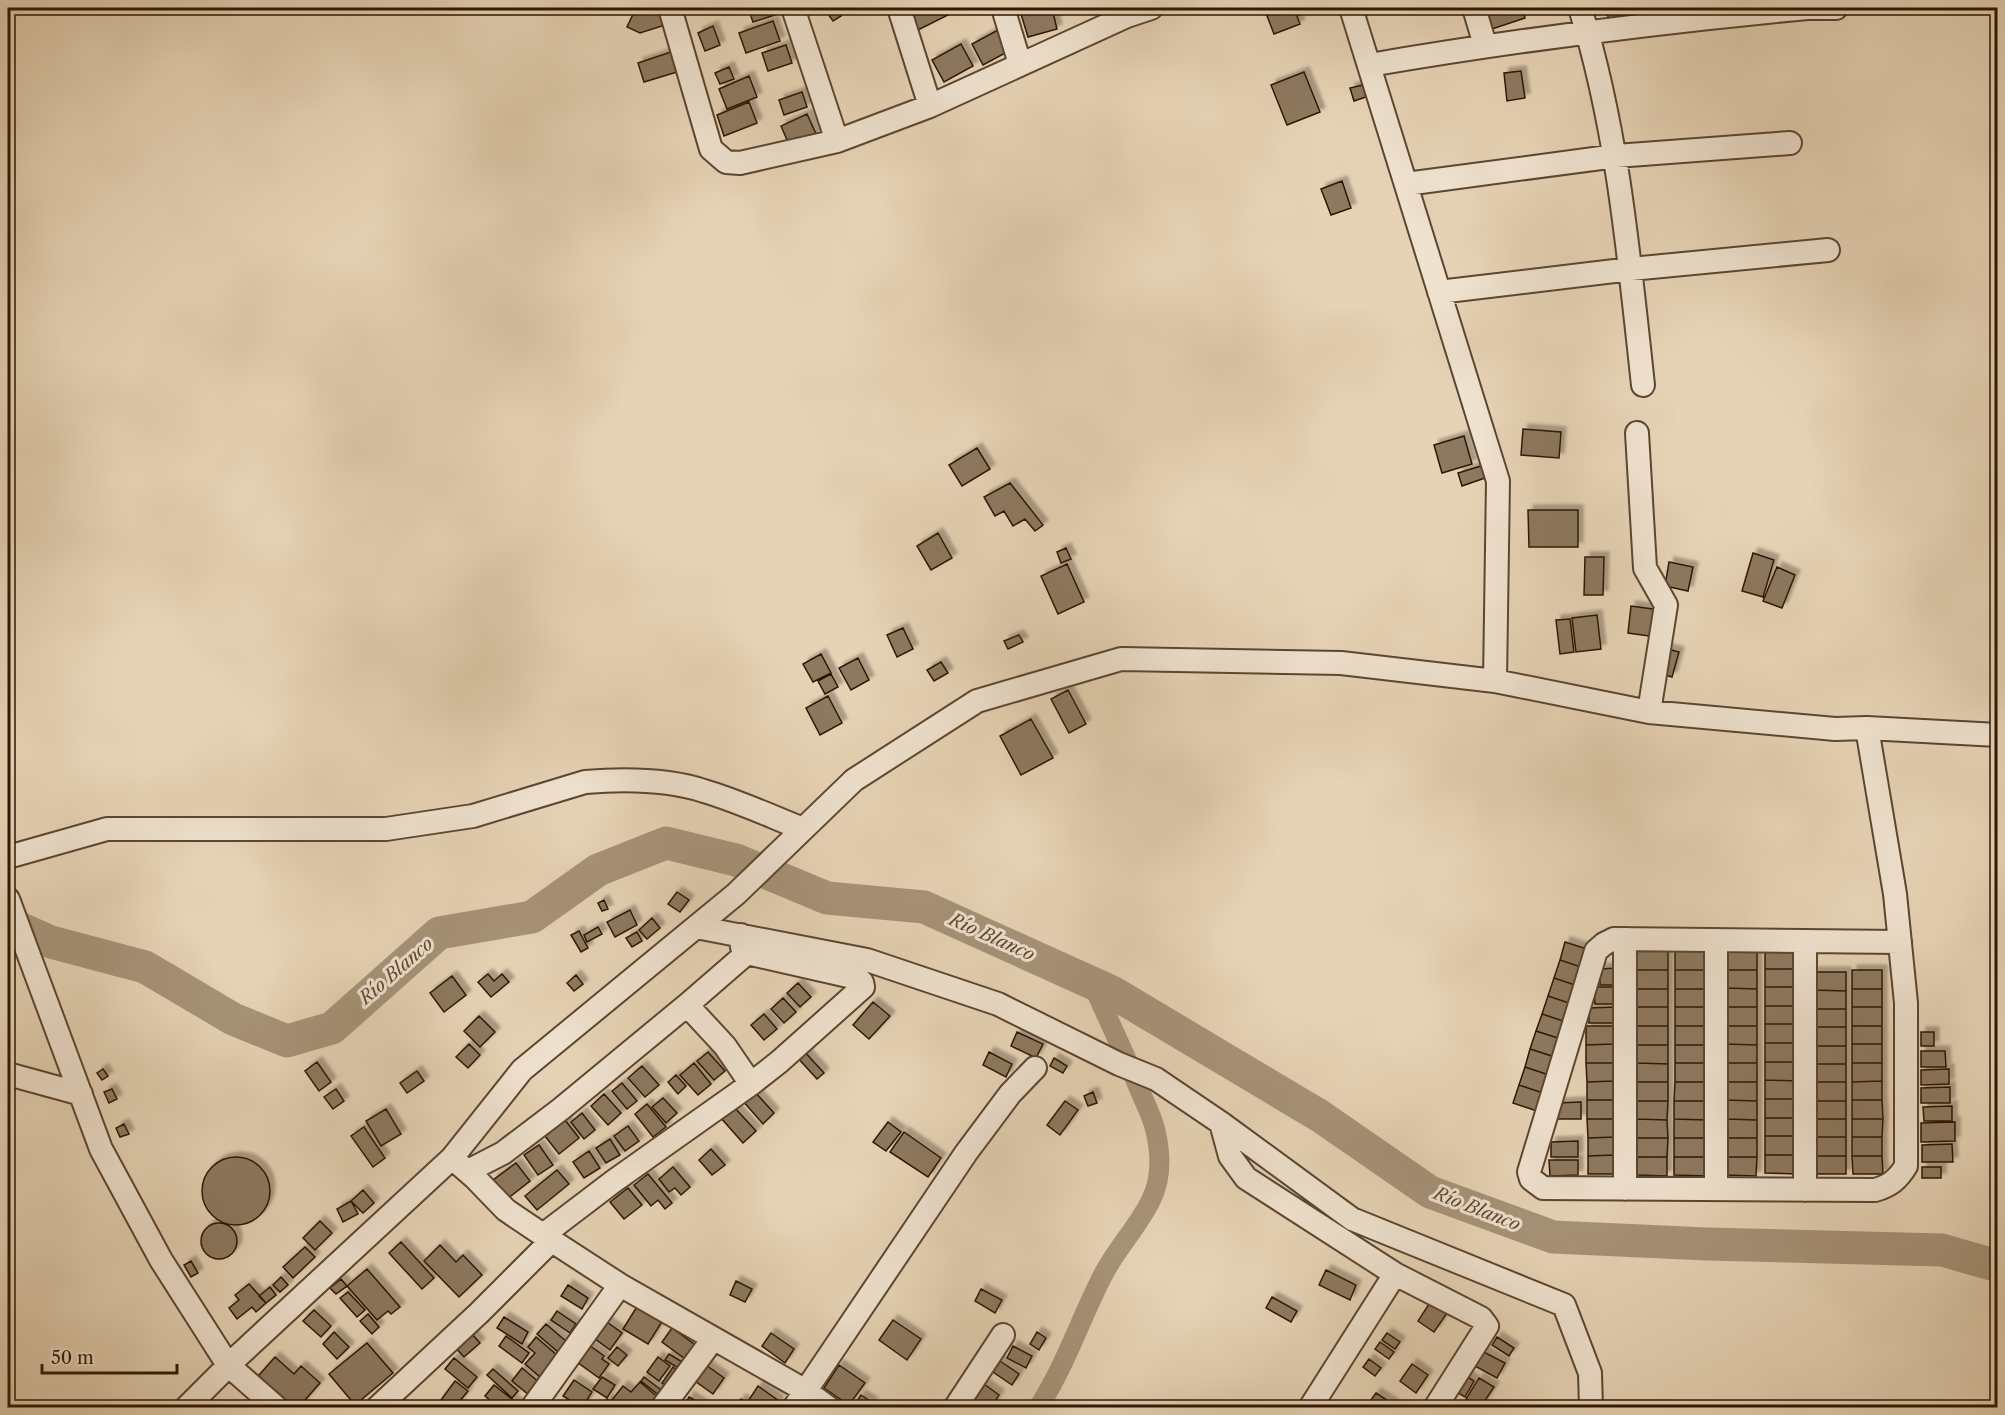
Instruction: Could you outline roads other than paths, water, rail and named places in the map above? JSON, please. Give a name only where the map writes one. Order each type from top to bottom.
[{"type":"street","points":[[670,8],[711,149],[726,162],[740,163],[837,141],[930,106],[1125,12],[1152,8]]},
{"type":"street","points":[[793,8],[837,141]]},
{"type":"street","points":[[899,8],[930,106]]},
{"type":"street","points":[[1003,8],[1020,64]]},
{"type":"street","points":[[1351,8],[1498,481],[1495,681]]},
{"type":"street","points":[[1474,8],[1485,45]]},
{"type":"street","points":[[1580,8],[1616,156],[1643,385]]},
{"type":"street","points":[[1370,65],[1485,45],[1701,13],[1836,8]]},
{"type":"street","points":[[1406,184],[1616,156],[1790,143]]},
{"type":"street","points":[[1439,292],[1630,269],[1828,250]]},
{"type":"street","points":[[1637,433],[1645,568],[1666,605],[1649,712]]},
{"type":"street","points":[[186,1407],[228,1365],[460,1165],[522,1070],[736,894],[854,780],[977,701],[1121,659],[1341,663],[1495,681],[1649,712],[1835,729],[1867,728],[1998,735]]},
{"type":"street","points":[[1867,728],[1895,894],[1900,942],[1906,1003],[1906,1166],[1894,1182],[1875,1190],[1544,1188],[1531,1179],[1529,1172],[1596,951],[1604,944],[1614,939],[1900,942]]},
{"type":"street","points":[[8,857],[107,830],[386,829],[473,816],[585,782],[601,781],[663,783],[703,790],[797,835]]},
{"type":"street","points":[[10,904],[100,1149],[161,1260],[228,1365],[277,1407]]},
{"type":"street","points":[[377,1407],[479,1313],[548,1237],[614,1181],[779,1062],[862,987],[862,982],[857,978],[696,927]]},
{"type":"street","points":[[1624,1189],[1625,939]]},
{"type":"street","points":[[1716,940],[1716,1189]]},
{"type":"street","points":[[1805,941],[1805,1190]]},
{"type":"street","points":[[460,1165],[503,1153],[561,1109],[687,1005],[744,944]]},
{"type":"street","points":[[744,944],[867,960],[998,1004],[1156,1079],[1221,1123],[1352,1219],[1564,1305],[1590,1372],[1592,1407]]},
{"type":"street","points":[[687,1005],[725,1046],[751,1084]]},
{"type":"street","points":[[800,1400],[966,1153],[1010,1094],[1035,1068]]},
{"type":"street","points":[[8,1074],[81,1094]]},
{"type":"street","points":[[1221,1123],[1230,1156],[1246,1178],[1395,1274],[1481,1317],[1487,1326],[1435,1407]]},
{"type":"street","points":[[460,1165],[506,1210],[620,1285],[713,1339],[800,1400],[829,1407]]},
{"type":"street","points":[[1310,1407],[1395,1274]]},
{"type":"street","points":[[532,1407],[620,1285]]},
{"type":"street","points":[[955,1407],[1003,1335]]},
{"type":"street","points":[[662,1407],[713,1339]]},
{"type":"waterway","name":"Río Blanco","points":[[8,923],[51,942],[145,967],[233,1019],[287,1041],[332,1028],[439,933],[532,917],[598,870],[666,843],[736,860],[827,898],[924,907],[1112,992],[1320,1116],[1430,1192],[1553,1237],[1707,1244],[1942,1250],[1998,1266]]},
{"type":"waterway","points":[[1038,1408],[1064,1361],[1105,1270],[1151,1200],[1159,1174],[1158,1147],[1152,1119],[1092,983]]}]
